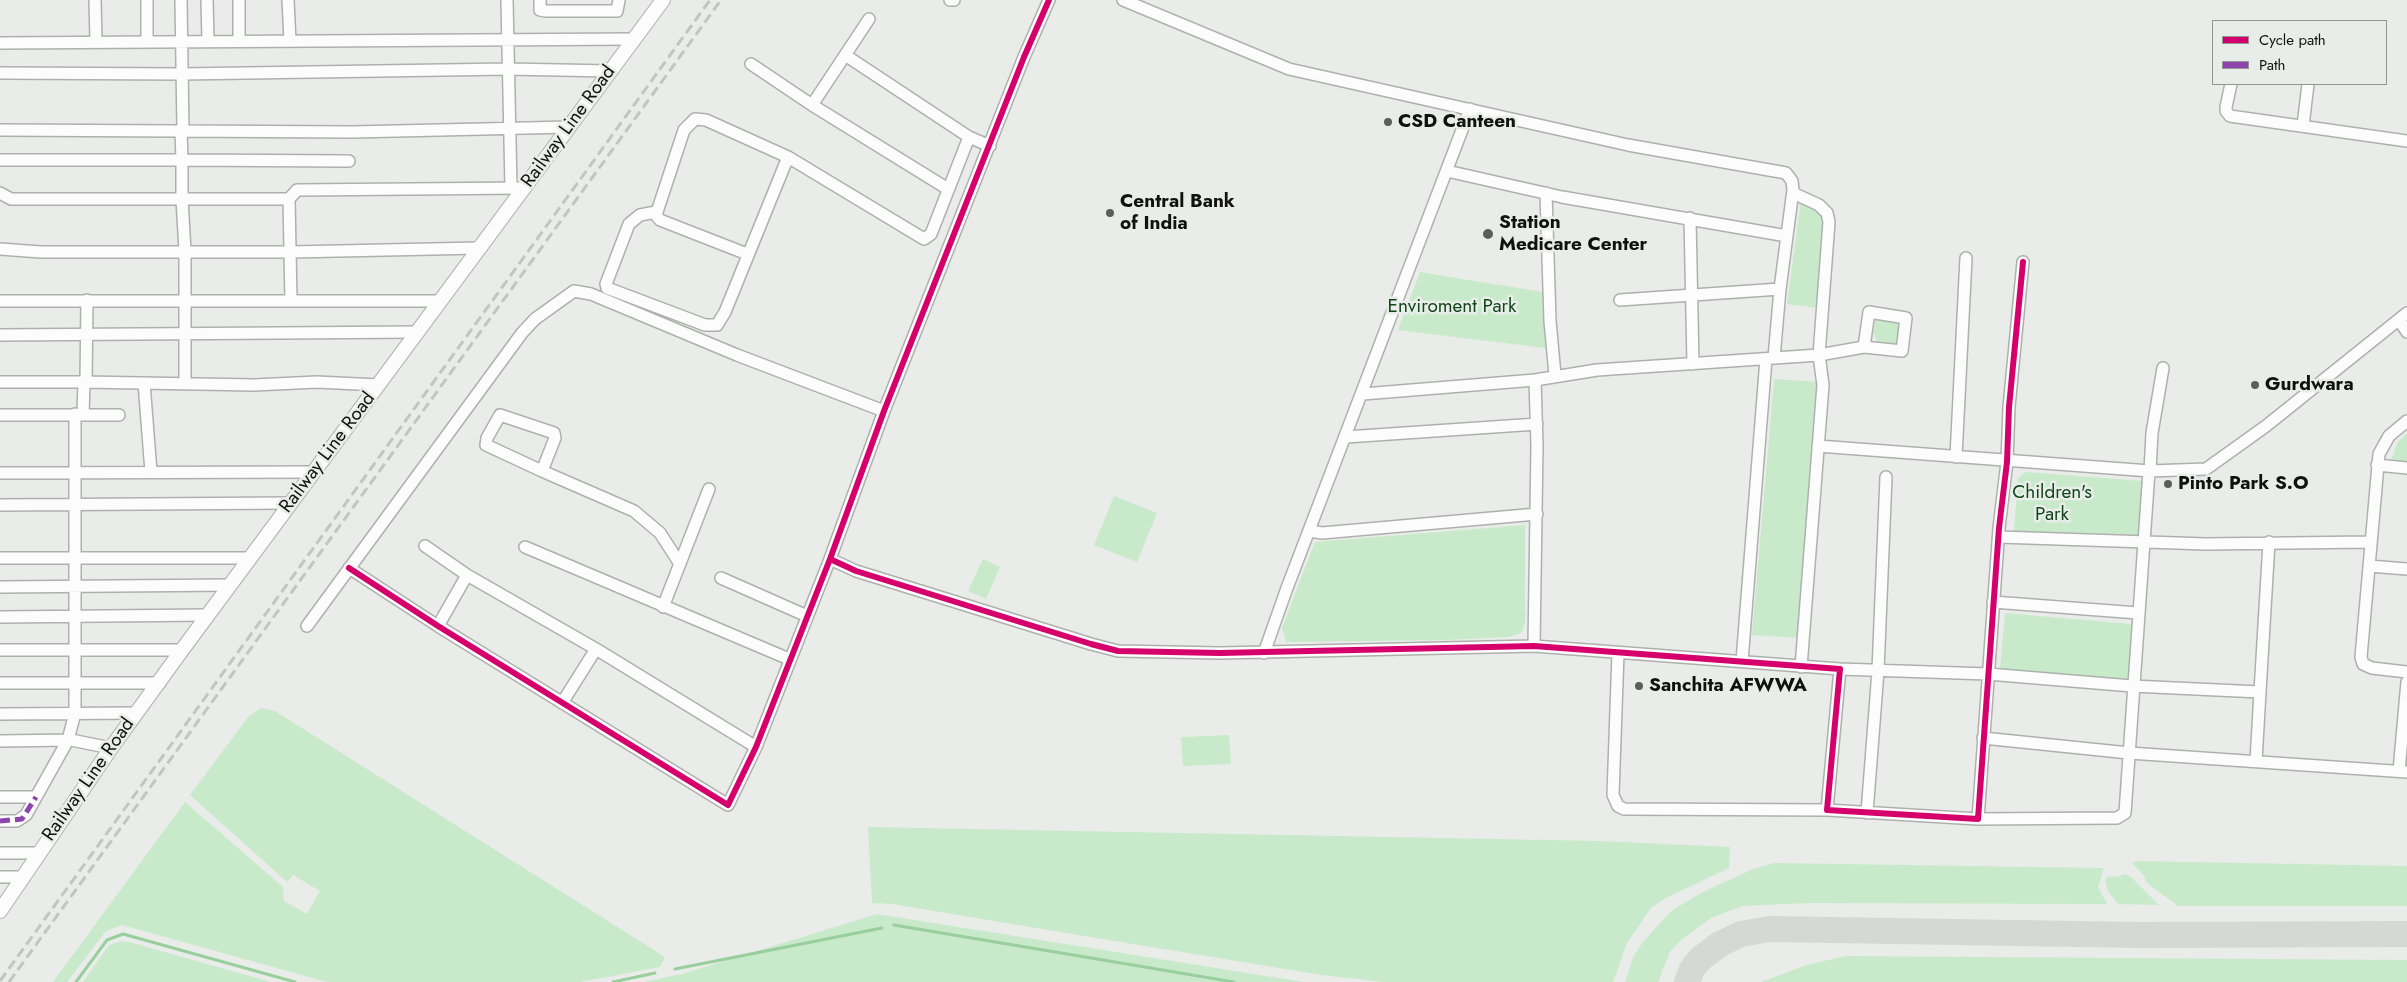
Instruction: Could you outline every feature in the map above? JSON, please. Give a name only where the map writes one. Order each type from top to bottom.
[{"type":"street","points":[[95,0],[96,42]]},
{"type":"street","points":[[147,0],[147,41]]},
{"type":"street","points":[[181,0],[182,199],[186,251],[185,383]]},
{"type":"street","points":[[207,0],[208,41]]},
{"type":"street","points":[[239,0],[239,41]]},
{"type":"street","points":[[288,0],[290,41]]},
{"type":"street","points":[[0,193],[11,199],[289,198],[297,190],[517,188],[510,128],[508,0]]},
{"type":"street","points":[[540,0],[540,10],[543,11],[574,5],[597,6],[618,11],[619,0]]},
{"type":"street","name":"Railway Line Road","points":[[1,908],[111,748],[479,248],[517,188],[569,127],[663,0]]},
{"type":"street","points":[[350,568],[438,626],[728,806],[756,747],[789,658],[830,559],[884,411],[1024,57],[1049,0]]},
{"type":"street","points":[[1123,0],[1288,69],[1628,145],[1780,171],[1789,176],[1793,193],[1770,358],[1742,661]]},
{"type":"street","points":[[812,105],[869,19]]},
{"type":"street","points":[[0,42],[634,39]]},
{"type":"street","points":[[845,55],[969,137],[990,146]]},
{"type":"street","points":[[751,64],[812,105],[948,189]]},
{"type":"street","points":[[0,73],[182,74],[508,69],[610,71]]},
{"type":"street","points":[[2230,85],[2226,111],[2230,116],[2407,141]]},
{"type":"street","points":[[2303,126],[2308,85]]},
{"type":"street","points":[[1264,653],[1470,110]]},
{"type":"street","points":[[747,254],[660,220],[656,212],[684,130],[695,118],[706,120],[788,157],[924,239],[931,234],[969,137]]},
{"type":"street","points":[[0,130],[353,132],[569,127]]},
{"type":"street","points":[[656,212],[640,215],[629,224],[606,284],[609,290],[688,319],[714,326],[723,316],[788,157]]},
{"type":"street","points":[[0,160],[349,161]]},
{"type":"street","points":[[1447,171],[1528,190],[1788,236]]},
{"type":"street","points":[[1546,193],[1550,321],[1556,376]]},
{"type":"street","points":[[1793,193],[1819,205],[1829,218],[1819,355],[1823,385],[1801,667]]},
{"type":"street","points":[[289,198],[291,301]]},
{"type":"street","points":[[1690,218],[1690,296],[1693,364]]},
{"type":"street","points":[[0,249],[41,252],[291,252],[479,248]]},
{"type":"street","points":[[1956,457],[1966,258]]},
{"type":"street","points":[[1978,819],[1998,537],[2007,462],[2009,407],[2024,262]]},
{"type":"street","points":[[1620,300],[1780,289]]},
{"type":"street","points":[[307,626],[522,333],[535,319],[574,291],[591,294],[737,355],[884,411]]},
{"type":"street","points":[[0,821],[22,819],[68,740],[75,713],[75,472],[79,414],[85,382],[87,300]]},
{"type":"street","points":[[0,301],[440,301]]},
{"type":"street","points":[[1363,394],[1535,380],[1597,370],[1819,355],[1864,347],[1902,351],[1906,318],[1869,312],[1864,347]]},
{"type":"street","points":[[1818,446],[2007,462],[2149,471],[2196,470],[2212,466],[2403,317],[2407,332]]},
{"type":"street","points":[[0,335],[417,332]]},
{"type":"street","points":[[1618,653],[1614,795],[1618,806],[1624,809],[1827,810],[1978,819],[2121,817],[2126,809],[2132,686],[2152,433],[2163,368]]},
{"type":"street","points":[[1534,646],[1537,514],[1535,380]]},
{"type":"street","points":[[0,382],[254,385],[317,382],[378,385]]},
{"type":"street","points":[[144,383],[151,472]]},
{"type":"street","points":[[0,415],[119,415]]},
{"type":"street","points":[[542,471],[556,438],[554,433],[500,415],[487,438],[486,444],[542,471],[634,510],[660,533],[680,564]]},
{"type":"street","points":[[2407,421],[2389,436],[2379,454],[2361,657],[2363,664],[2372,668],[2407,672]]},
{"type":"street","points":[[1346,437],[1537,424]]},
{"type":"street","points":[[2377,465],[2407,468]]},
{"type":"street","points":[[0,473],[313,472]]},
{"type":"street","points":[[1867,813],[1878,671],[1886,477]]},
{"type":"street","points":[[663,607],[709,489]]},
{"type":"street","points":[[0,505],[290,503]]},
{"type":"street","points":[[1310,531],[1322,533],[1537,514]]},
{"type":"street","points":[[1998,537],[2206,544],[2370,542]]},
{"type":"street","points":[[2256,761],[2268,542]]},
{"type":"street","points":[[425,546],[467,575],[596,649],[756,747]]},
{"type":"street","points":[[525,547],[663,607],[789,658]]},
{"type":"street","points":[[0,558],[250,558]]},
{"type":"street","points":[[830,559],[856,571],[1118,651],[1264,653],[1534,646],[1801,667],[1988,674],[2132,686],[2260,692]]},
{"type":"street","points":[[2369,566],[2407,569]]},
{"type":"street","points":[[438,626],[467,575]]},
{"type":"street","points":[[721,578],[807,616]]},
{"type":"street","points":[[0,587],[230,585]]},
{"type":"street","points":[[1993,602],[2138,613]]},
{"type":"street","points":[[0,617],[208,615]]},
{"type":"street","points":[[562,703],[596,649]]},
{"type":"street","points":[[0,650],[182,650]]},
{"type":"street","points":[[1827,810],[1840,669]]},
{"type":"street","points":[[1983,738],[2129,753],[2403,772],[2407,682]]},
{"type":"street","points":[[0,683],[160,683]]},
{"type":"street","points":[[0,714],[137,713]]},
{"type":"street","points":[[0,741],[68,740],[111,748]]},
{"type":"street","points":[[0,797],[36,796]]},
{"type":"street","points":[[0,853],[38,853]]},
{"type":"street","points":[[0,877],[24,877]]},
{"type":"green space","points":[[1801,200],[1809,203],[1827,219],[1820,308],[1787,304]]},
{"type":"green space","name":"Enviroment Park","points":[[1420,272],[1543,292],[1545,348],[1398,330]]},
{"type":"green space","points":[[1891,318],[1904,320],[1900,346],[1879,346],[1873,332],[1876,319]]},
{"type":"green space","points":[[1774,379],[1820,382],[1799,638],[1752,635]]},
{"type":"green space","points":[[2407,433],[2407,464],[2390,462],[2398,442]]},
{"type":"green space","name":"Children's Park","points":[[2025,472],[2144,481],[2139,540],[2014,531],[2018,478]]},
{"type":"green space","points":[[1114,496],[1157,513],[1137,562],[1094,545]]},
{"type":"green space","points":[[1525,525],[1525,624],[1521,633],[1509,637],[1446,640],[1286,642],[1282,628],[1315,542]]},
{"type":"green space","points":[[983,559],[1000,567],[986,599],[968,591]]},
{"type":"green space","points":[[2005,613],[2132,624],[2128,682],[2000,669]]},
{"type":"green space","points":[[261,708],[275,711],[665,957],[660,967],[580,982],[327,982],[122,925],[106,931],[67,982],[53,982],[185,802],[283,887],[284,901],[307,914],[320,891],[293,875],[287,882],[190,795],[249,716]]},
{"type":"green space","points":[[1229,735],[1231,764],[1183,766],[1181,737]]},
{"type":"green space","points":[[868,827],[1600,841],[1730,847],[1729,868],[1666,898],[1651,908],[1627,943],[1613,982],[1384,982],[1321,975],[891,904],[872,903]]},
{"type":"green space","points":[[2137,861],[2407,866],[2407,906],[2178,906],[2147,883],[2143,874],[2132,863]]},
{"type":"green space","points":[[1774,863],[2104,868],[2098,887],[2107,904],[1808,903],[1743,906],[1711,918],[1681,940],[1670,952],[1658,982],[1625,982],[1634,955],[1671,911],[1701,893],[1753,869]]},
{"type":"green space","points":[[2125,874],[2130,876],[2159,905],[2118,904],[2108,891],[2105,880],[2107,877]]},
{"type":"green space","points":[[877,914],[1304,982],[643,982],[682,974]]},
{"type":"green space","points":[[122,941],[271,982],[83,982],[109,945]]},
{"type":"green space","points":[[1845,956],[2407,960],[2407,982],[1761,982],[1807,965]]},
{"type":"waterway","points":[[894,925],[1234,982]]},
{"type":"waterway","points":[[675,969],[882,928]]},
{"type":"waterway","points":[[76,982],[107,940],[123,934],[295,982]]},
{"type":"waterway","points":[[613,982],[655,973]]},
{"type":"taxiway","points":[[1687,982],[1692,969],[1700,959],[1720,944],[1741,934],[1770,929],[2140,935],[2407,934]]},
{"type":"railway","points":[[0,981],[710,0]]},
{"type":"railway","points":[[9,982],[721,0]]},
{"type":"marked path","points":[[0,821],[22,819],[36,797]]},
{"type":"cycle path","points":[[349,568],[438,626],[728,805],[756,747],[830,559],[884,411],[1024,57],[1049,0]]},
{"type":"cycle path","points":[[830,559],[856,571],[1118,651],[1220,653],[1534,646],[1840,669],[1827,810],[1978,819],[1999,528],[2007,462],[2009,407],[2023,262]]},
{"type":"place","name":"CSD Canteen","points":[[1388,122]]},
{"type":"place","name":"Central Bank of India","points":[[1110,213]]},
{"type":"place","name":"Station Medicare Center","points":[[1488,234]]},
{"type":"place","name":"Gurdwara","points":[[2255,385]]},
{"type":"place","name":"Pinto Park S.O","points":[[2168,484]]},
{"type":"place","name":"Sanchita AFWWA","points":[[1639,686]]}]
